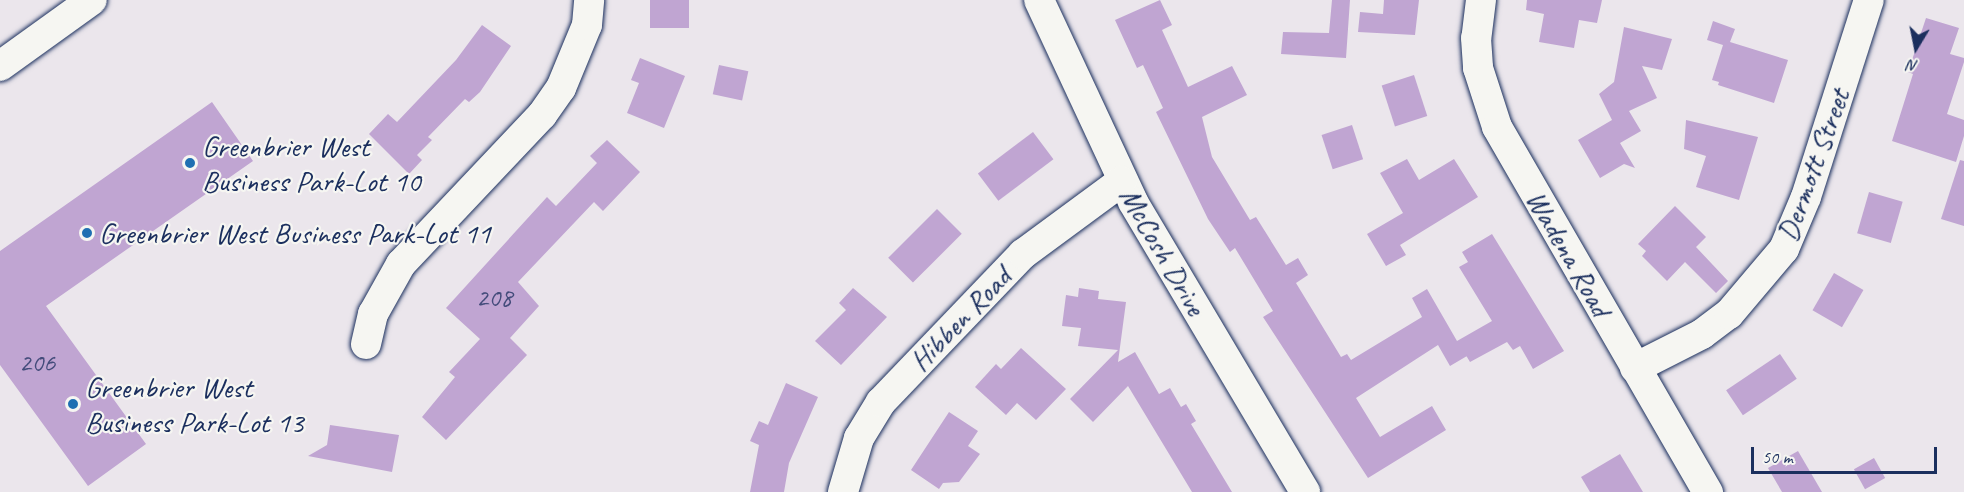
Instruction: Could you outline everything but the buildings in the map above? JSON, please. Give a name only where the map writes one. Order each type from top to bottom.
[{"type":"street","points":[[0,66],[92,0]]},
{"type":"street","points":[[366,344],[373,314],[401,264],[542,115],[561,88],[587,25],[589,0]]},
{"type":"street","name":"McCosh Drive","points":[[1039,0],[1122,181],[1305,492]]},
{"type":"street","name":"Wadena Road","points":[[1481,0],[1476,38],[1478,68],[1497,127],[1708,492]]},
{"type":"street","name":"Dermott Street","points":[[1635,368],[1702,334],[1729,314],[1784,249],[1806,197],[1869,0]]},
{"type":"street","name":"Hibben Road","points":[[843,492],[859,438],[881,402],[1023,254],[1122,181]]},
{"type":"place","name":"Greenbrier West Business Park-Lot 10","points":[[190,163]]},
{"type":"place","name":"Greenbrier West Business Park-Lot 11","points":[[87,233]]},
{"type":"place","name":"Greenbrier West Business Park-Lot 13","points":[[73,404]]}]
